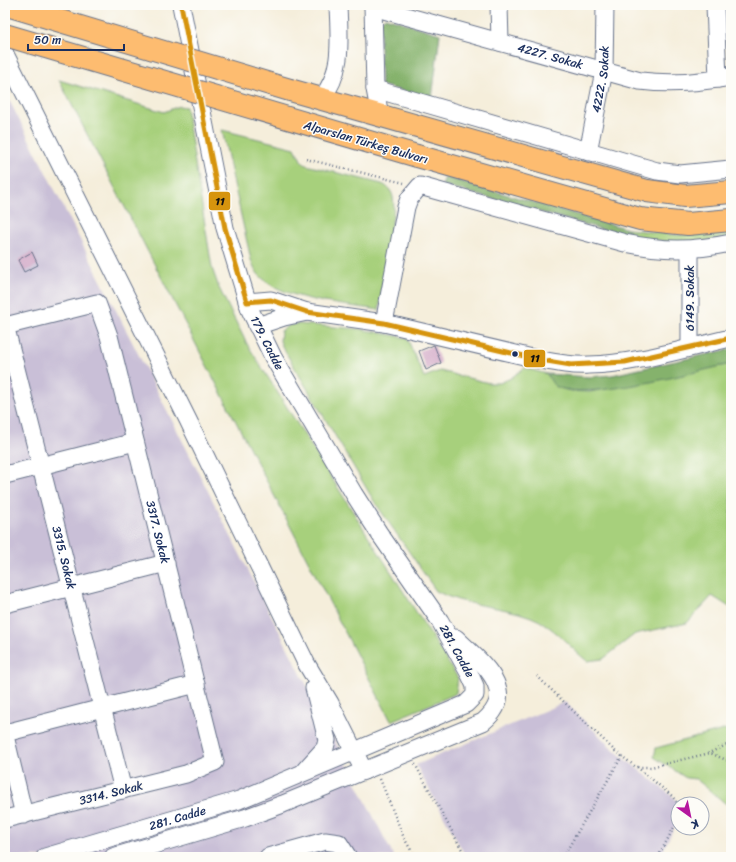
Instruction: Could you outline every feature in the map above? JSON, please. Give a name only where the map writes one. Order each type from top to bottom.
[{"type":"highway","points":[[7,5],[290,90],[647,192],[685,196],[731,192]]},
{"type":"highway","name":"Alparslan Türkeş Bulvarı","points":[[5,35],[417,156],[640,219],[688,224],[731,220]]},
{"type":"street","name":"179. Cadde","points":[[181,5],[225,228],[247,302],[257,326],[281,371],[354,494],[440,621]]},
{"type":"street","points":[[321,99],[334,80],[337,68],[338,5]]},
{"type":"street","points":[[499,5],[500,42]]},
{"type":"street","name":"4222. Sokak","points":[[588,152],[604,70],[605,5]]},
{"type":"street","points":[[715,5],[724,78]]},
{"type":"street","points":[[373,6],[375,89],[380,116]]},
{"type":"street","name":"4227. Sokak","points":[[373,6],[640,81],[665,84],[689,84],[724,78]]},
{"type":"street","points":[[5,54],[188,420],[306,663],[330,703],[354,751],[369,769]]},
{"type":"street","points":[[375,89],[657,171],[680,174],[731,169]]},
{"type":"street","points":[[384,323],[406,207],[409,199],[420,186],[625,243],[652,248],[690,250],[731,243]]},
{"type":"street","name":"6149. Sokak","points":[[690,250],[690,347]]},
{"type":"street","points":[[247,302],[272,300],[307,312],[384,323],[541,360],[566,364],[606,364],[731,338]]},
{"type":"street","name":"3317. Sokak","points":[[5,326],[97,303],[106,325],[215,762]]},
{"type":"street","points":[[257,326],[307,312]]},
{"type":"street","name":"3315. Sokak","points":[[5,326],[123,790]]},
{"type":"street","points":[[5,475],[135,442]]},
{"type":"street","points":[[5,604],[166,563]]},
{"type":"street","name":"281. Cadde","points":[[45,857],[203,812],[239,800],[299,776],[466,704],[473,698],[475,691],[473,682],[440,621]]},
{"type":"street","name":"281. Cadde","points":[[113,857],[245,818],[483,722],[493,713],[498,701],[499,691],[493,677],[440,621]]},
{"type":"street","points":[[299,776],[325,748],[327,740],[316,694],[306,663]]},
{"type":"street","points":[[5,733],[196,684]]},
{"type":"street","points":[[5,736],[24,815]]},
{"type":"street","name":"3314. Sokak","points":[[5,820],[186,774],[215,762]]},
{"type":"street","points":[[268,857],[325,841],[344,850]]},
{"type":"path","points":[[306,159],[420,186]]},
{"type":"path","points":[[537,676],[622,756],[672,796]]},
{"type":"path","points":[[636,766],[651,767],[710,753],[731,743]]},
{"type":"path","points":[[409,753],[466,857]]},
{"type":"path","points":[[710,753],[731,762]]},
{"type":"path","points":[[563,857],[622,756]]},
{"type":"path","points":[[369,769],[387,792],[404,838],[415,857]]},
{"type":"path","points":[[658,857],[670,835]]},
{"type":"shaded area","points":[[5,92],[394,857],[5,857]]},
{"type":"shaded area","points":[[565,702],[615,751],[672,796],[670,796],[670,836],[664,848],[666,857],[466,857],[416,765]]},
{"type":"green space","points":[[385,17],[440,34],[432,99],[381,85],[380,22]]},
{"type":"green space","points":[[59,80],[164,112],[179,106],[186,107],[212,268],[219,288],[247,344],[458,678],[456,693],[453,695],[391,721]]},
{"type":"green space","points":[[222,130],[295,148],[302,162],[306,165],[382,184],[390,190],[394,207],[379,310],[335,304],[302,297],[273,286],[260,276],[255,270],[251,260]]},
{"type":"green space","points":[[445,177],[628,229],[626,236],[442,185]]},
{"type":"green space","points":[[628,229],[677,235],[731,232],[731,237],[686,244],[626,236]]},
{"type":"green space","points":[[299,324],[360,329],[407,338],[424,377],[440,371],[489,383],[500,383],[511,378],[524,368],[547,374],[560,388],[570,391],[590,392],[731,364],[731,608],[712,596],[687,623],[635,634],[603,659],[587,661],[554,631],[531,617],[507,610],[459,600],[436,591],[374,501],[283,348],[280,341],[281,331],[289,325]]},
{"type":"green space","points":[[731,349],[731,364],[667,379],[614,388],[589,391],[569,390],[555,386],[547,374],[589,377],[612,375]]},
{"type":"green space","points":[[731,728],[731,808],[696,779],[686,778],[654,757],[656,748]]},
{"type":"building","points":[[32,252],[38,265],[24,272],[18,260]]},
{"type":"building","points":[[434,345],[441,363],[426,370],[419,351]]},
{"type":"transit line","name":"11","points":[[181,5],[225,228],[247,302],[271,300],[307,312],[384,323],[541,360],[571,365],[625,362],[731,338]]}]
